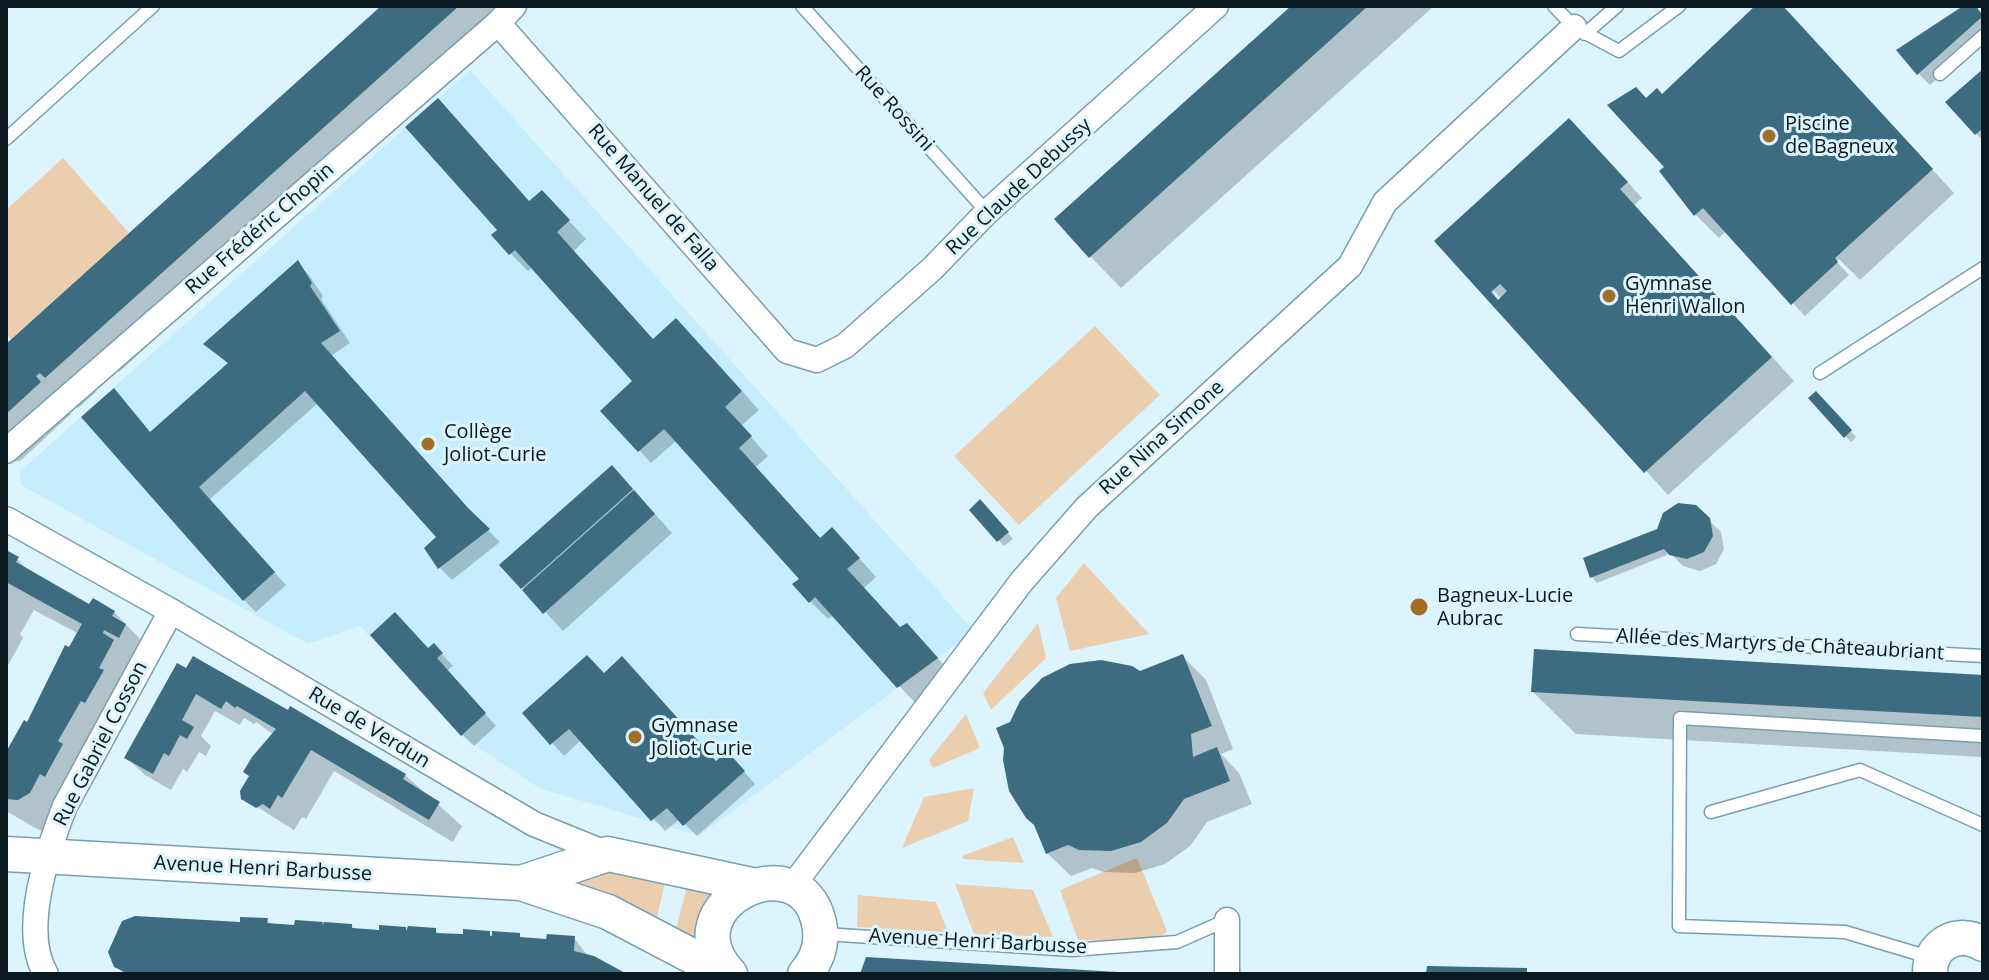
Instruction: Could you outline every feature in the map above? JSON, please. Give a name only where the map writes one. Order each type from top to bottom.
[{"type":"main road","name":"Avenue Henri Barbusse","points":[[6,854],[521,883],[608,912],[728,974]]},
{"type":"main road","name":"Rue de Verdun","points":[[608,854],[752,885],[765,883],[791,888]]},
{"type":"main road","name":"Avenue Henri Barbusse","points":[[521,883],[608,854]]},
{"type":"main road","points":[[728,974],[716,951],[714,935],[717,918],[725,903],[737,892],[752,885]]},
{"type":"main road","points":[[791,888],[809,903],[818,918],[821,934],[819,951],[805,974]]},
{"type":"main road","points":[[1931,966],[1938,949],[1955,938],[1965,937],[1983,944]]},
{"type":"street","name":"Rue Claude Debussy","points":[[817,360],[845,346],[933,268],[987,212],[1216,6]]},
{"type":"street","name":"Rue Manuel de Falla","points":[[506,14],[787,351],[817,360]]},
{"type":"street","name":"Rue Frédéric Chopin","points":[[6,451],[506,14]]},
{"type":"street","name":"Rue Nina Simone","points":[[791,888],[1022,581],[1087,507],[1350,266],[1385,202],[1579,30]]},
{"type":"street","name":"Rue de Verdun","points":[[6,519],[171,611],[534,824],[608,854]]},
{"type":"street","name":"Rue Gabriel Cosson","points":[[46,974],[35,937],[38,899],[65,806],[171,611]]},
{"type":"street","points":[[1227,920],[1227,974]]},
{"type":"lane","points":[[6,139],[153,6]]},
{"type":"lane","name":"Rue Rossini","points":[[802,6],[987,212]]},
{"type":"lane","points":[[1554,6],[1579,30],[1619,51],[1679,6]]},
{"type":"lane","points":[[1579,30],[1617,6]]},
{"type":"lane","points":[[1940,74],[1983,36]]},
{"type":"lane","points":[[1820,373],[1983,268]]},
{"type":"lane","name":"Allée des Martyrs de Châteaubriant","points":[[1577,634],[1983,656]]},
{"type":"lane","points":[[1931,966],[1845,932],[1679,926],[1680,718],[1983,736]]},
{"type":"lane","points":[[1711,812],[1860,770],[1983,825]]},
{"type":"lane","name":"Avenue Henri Barbusse","points":[[821,934],[1072,950],[1177,942],[1227,920]]},
{"type":"shaded area","name":"Collège Joliot-Curie","points":[[470,70],[974,631],[699,836],[539,788],[461,736],[360,626],[308,644],[21,485],[19,472]]},
{"type":"shaded area","points":[[63,158],[129,233],[11,339],[6,334],[6,210]]},
{"type":"shaded area","points":[[1095,326],[1160,395],[1019,525],[954,456]]},
{"type":"shaded area","points":[[1084,563],[1149,634],[1070,651],[1056,598]]},
{"type":"shaded area","points":[[1038,623],[1046,658],[991,710],[983,693]]},
{"type":"shaded area","points":[[966,714],[980,748],[933,768],[929,760]]},
{"type":"shaded area","points":[[974,788],[968,821],[902,848],[924,797]]},
{"type":"shaded area","points":[[1013,837],[1024,863],[963,859],[962,856]]},
{"type":"shaded area","points":[[1137,858],[1167,931],[1155,941],[1078,940],[1060,890]]},
{"type":"shaded area","points":[[619,870],[666,879],[656,921],[554,880]]},
{"type":"shaded area","points":[[955,884],[1033,890],[1053,937],[974,934]]},
{"type":"shaded area","points":[[687,887],[714,890],[702,945],[675,933]]},
{"type":"shaded area","points":[[858,895],[936,902],[948,932],[857,927]]},
{"type":"building","points":[[381,6],[459,6],[45,378],[40,373],[36,376],[41,382],[6,414],[6,344]]},
{"type":"building","points":[[1291,6],[1368,6],[1089,258],[1054,219]]},
{"type":"building","name":"Piscine de Bagneux","points":[[1755,6],[1783,6],[1933,169],[1835,258],[1838,262],[1791,305],[1703,208],[1694,216],[1659,171],[1664,167],[1607,105],[1636,87],[1646,98],[1657,88],[1662,94]]},
{"type":"building","points":[[1963,6],[1976,6],[1983,16],[1917,75],[1896,50]]},
{"type":"building","points":[[1983,69],[1983,128],[1975,135],[1945,102]]},
{"type":"building","points":[[438,98],[529,201],[542,190],[570,220],[557,232],[653,339],[676,318],[742,391],[725,407],[752,436],[739,448],[820,538],[832,527],[860,558],[847,569],[900,627],[907,623],[938,658],[897,688],[815,597],[809,603],[792,584],[799,579],[664,429],[638,452],[600,411],[632,381],[515,250],[509,255],[491,235],[497,230],[405,127]]},
{"type":"building","name":"Gymnase Henri Wallon","points":[[1569,118],[1628,182],[1620,189],[1772,357],[1644,473],[1434,241]],"holes":[[[1500,284],[1507,291],[1498,300],[1491,292]]]},
{"type":"building","points":[[298,260],[312,283],[310,286],[340,331],[321,343],[490,529],[438,569],[424,548],[436,537],[305,391],[199,487],[275,572],[243,601],[81,417],[114,388],[150,432],[228,363],[203,344]]},
{"type":"building","points":[[1816,391],[1852,430],[1844,438],[1808,398]]},
{"type":"building","points":[[612,465],[633,489],[521,589],[499,565]]},
{"type":"building","points":[[634,490],[655,514],[543,614],[522,590]]},
{"type":"building","points":[[980,499],[1009,532],[997,542],[969,510]]},
{"type":"building","points":[[1678,503],[1696,505],[1710,518],[1713,536],[1704,552],[1687,559],[1669,555],[1664,549],[1590,578],[1583,558],[1657,529],[1663,513]]},
{"type":"building","points":[[6,550],[19,557],[16,562],[89,604],[93,598],[115,611],[112,616],[126,624],[119,638],[104,630],[103,633],[114,640],[99,668],[104,670],[85,703],[81,701],[58,741],[63,744],[45,777],[40,774],[30,793],[18,800],[6,799],[6,752],[24,720],[27,722],[65,645],[69,647],[82,624],[6,582]]},
{"type":"building","points":[[395,612],[428,648],[434,643],[443,653],[437,658],[486,713],[461,736],[370,635]]},
{"type":"building","points":[[1534,649],[1983,675],[1983,717],[1531,692]]},
{"type":"building","points":[[1183,654],[1212,726],[1191,734],[1193,757],[1217,747],[1230,781],[1184,799],[1167,823],[1141,842],[1111,851],[1079,850],[1068,845],[1046,854],[1034,825],[1009,791],[1004,748],[996,728],[1010,722],[1020,701],[1042,678],[1070,664],[1101,660],[1132,666],[1140,671]]},
{"type":"building","name":"Gymnase Joliot Curie","points":[[587,655],[604,673],[622,656],[716,761],[727,751],[745,771],[683,826],[667,808],[651,821],[569,729],[550,745],[522,713]]},
{"type":"building","points":[[193,656],[288,710],[290,706],[406,774],[403,779],[440,802],[429,820],[311,750],[282,798],[278,795],[270,809],[263,804],[256,808],[241,799],[240,791],[249,776],[243,772],[276,729],[226,701],[221,709],[196,694],[182,720],[194,727],[187,739],[180,735],[169,756],[164,753],[153,774],[124,758],[177,663],[186,668]]},
{"type":"building","points":[[135,916],[240,922],[240,917],[268,918],[267,923],[294,925],[295,920],[323,922],[322,926],[324,922],[352,924],[352,928],[379,930],[379,925],[406,927],[406,931],[408,926],[436,928],[436,933],[463,934],[463,929],[490,931],[490,936],[492,931],[546,939],[547,934],[575,936],[574,951],[594,956],[627,974],[129,974],[114,967],[108,952],[122,921]]},
{"type":"building","points":[[866,957],[1118,972],[1118,974],[860,974]]},
{"type":"building","points":[[1427,966],[1527,968],[1527,974],[1426,974]]},
{"type":"place","name":"Piscine de Bagneux","points":[[1769,136]]},
{"type":"place","name":"Gymnase Henri Wallon","points":[[1609,296]]},
{"type":"place","name":"Collège Joliot-Curie","points":[[428,444]]},
{"type":"place","name":"Bagneux-Lucie Aubrac","points":[[1419,607]]},
{"type":"place","name":"Gymnase Joliot Curie","points":[[635,737]]}]
